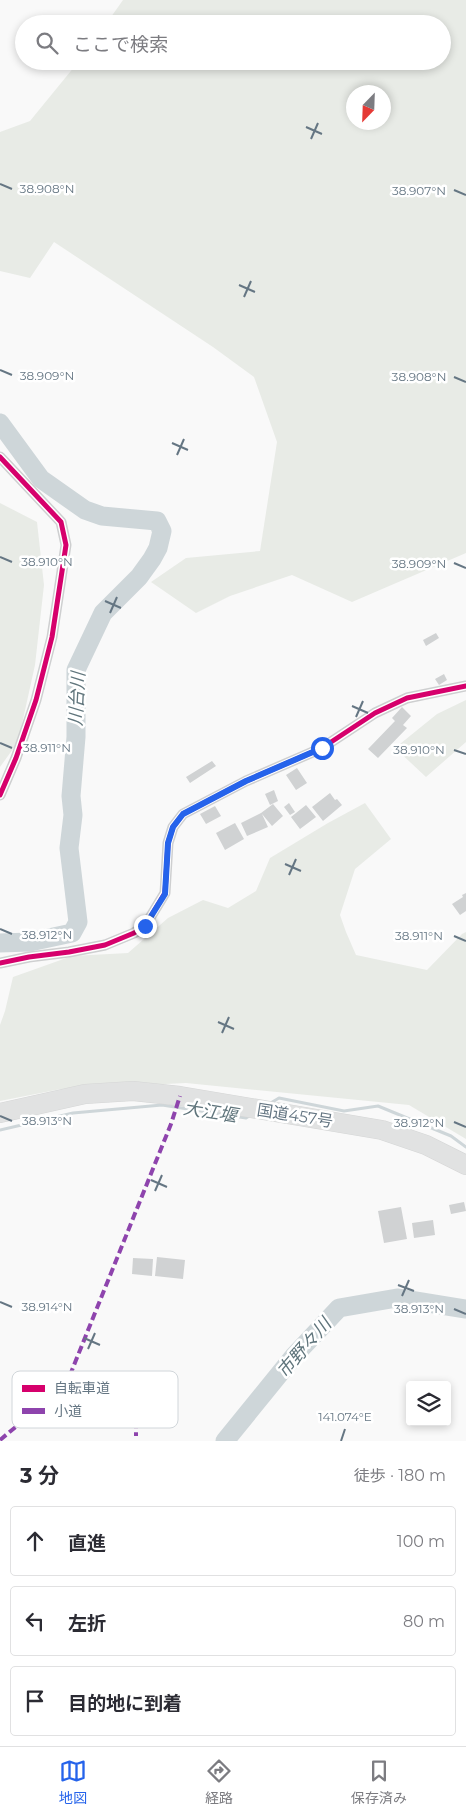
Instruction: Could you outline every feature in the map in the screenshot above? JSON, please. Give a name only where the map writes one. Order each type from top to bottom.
[{"type":"highway","name":"国道457号","points":[[0,1113],[85,1094],[133,1091],[180,1096],[382,1130],[426,1145],[466,1165]]},
{"type":"street","points":[[0,457],[61,522],[66,545],[52,637],[36,700],[16,758],[0,795]]},
{"type":"street","points":[[0,963],[96,947],[134,933],[145,926],[165,894],[168,843],[173,827],[183,814],[246,781],[322,748],[375,713],[407,698],[466,686]]},
{"type":"shaded area","points":[[123,0],[466,0],[466,553],[352,602],[292,575],[230,596],[196,613],[151,582],[186,558],[260,551],[277,442],[254,377],[213,347],[54,242],[30,278],[0,271],[0,132],[30,121],[72,70],[451,70],[451,15],[112,15]]},
{"type":"shaded area","points":[[0,503],[37,522],[44,585],[35,665],[18,742],[0,767]]},
{"type":"shaded area","points":[[466,700],[466,742],[426,777],[395,748],[437,714]]},
{"type":"shaded area","points":[[365,803],[391,839],[355,869],[340,915],[356,955],[427,970],[466,932],[466,1139],[409,1105],[186,1083],[61,1089],[0,1101],[0,1025],[13,977],[72,956],[128,953],[168,918],[203,900],[228,908],[256,891],[270,858]]},
{"type":"building","points":[[436,633],[439,638],[426,646],[423,640]]},
{"type":"building","points":[[444,674],[447,680],[439,685],[435,679]]},
{"type":"building","points":[[402,707],[411,716],[403,725],[407,728],[378,758],[368,749],[395,721],[392,718]]},
{"type":"building","points":[[212,761],[216,766],[190,783],[186,777]]},
{"type":"building","points":[[297,768],[307,783],[296,790],[286,775]]},
{"type":"building","points":[[274,790],[278,801],[270,805],[265,794]]},
{"type":"building","points":[[330,793],[342,805],[323,821],[312,807]]},
{"type":"building","points":[[289,803],[295,812],[290,815],[284,807]]},
{"type":"building","points":[[273,804],[283,816],[272,826],[262,814],[268,827],[247,836],[241,823],[261,813]]},
{"type":"building","points":[[306,805],[316,817],[300,829],[291,817]]},
{"type":"building","points":[[215,806],[221,816],[206,824],[200,814]]},
{"type":"building","points":[[235,823],[244,839],[225,850],[216,833]]},
{"type":"building","points":[[466,893],[466,911],[460,915],[452,904]]},
{"type":"building","points":[[464,1202],[466,1211],[451,1214],[449,1205]]},
{"type":"building","points":[[401,1207],[407,1239],[384,1243],[378,1211]]},
{"type":"building","points":[[433,1220],[435,1235],[414,1238],[412,1223]]},
{"type":"building","points":[[157,1257],[185,1260],[183,1279],[155,1276]]},
{"type":"building","points":[[133,1258],[153,1259],[152,1276],[132,1274]]},
{"type":"waterway","name":"川台川","points":[[0,423],[41,479],[85,510],[102,516],[157,521],[162,531],[158,548],[152,559],[139,577],[103,613],[76,670],[76,737],[71,796],[73,815],[69,848],[78,922],[72,933],[30,942],[0,943]]},
{"type":"waterway","name":"大江堰","points":[[269,1104],[279,1098],[344,1111],[378,1106],[451,1136],[466,1147]]},
{"type":"waterway","name":"大江堰","points":[[0,1130],[73,1113],[162,1105],[246,1118],[251,1115]]},
{"type":"waterway","name":"市野々川","points":[[225,1441],[294,1356],[339,1308],[397,1298],[466,1309]]},
{"type":"marked path","points":[[72,1371],[171,1124],[180,1096]]},
{"type":"marked path","points":[[0,1440],[14,1428]]},
{"type":"marked path","points":[[136,1428],[136,1436]]},
{"type":"cycle path","points":[[0,457],[61,522],[66,545],[52,637],[36,700],[16,758],[0,795]]},
{"type":"cycle path","points":[[0,963],[105,945],[134,933],[145,926],[165,893],[168,843],[173,827],[183,814],[246,781],[322,748],[375,713],[407,698],[466,686]]},
{"type":"route","points":[[145,926],[165,894],[168,843],[173,827],[183,814],[246,781],[322,748]]}]
